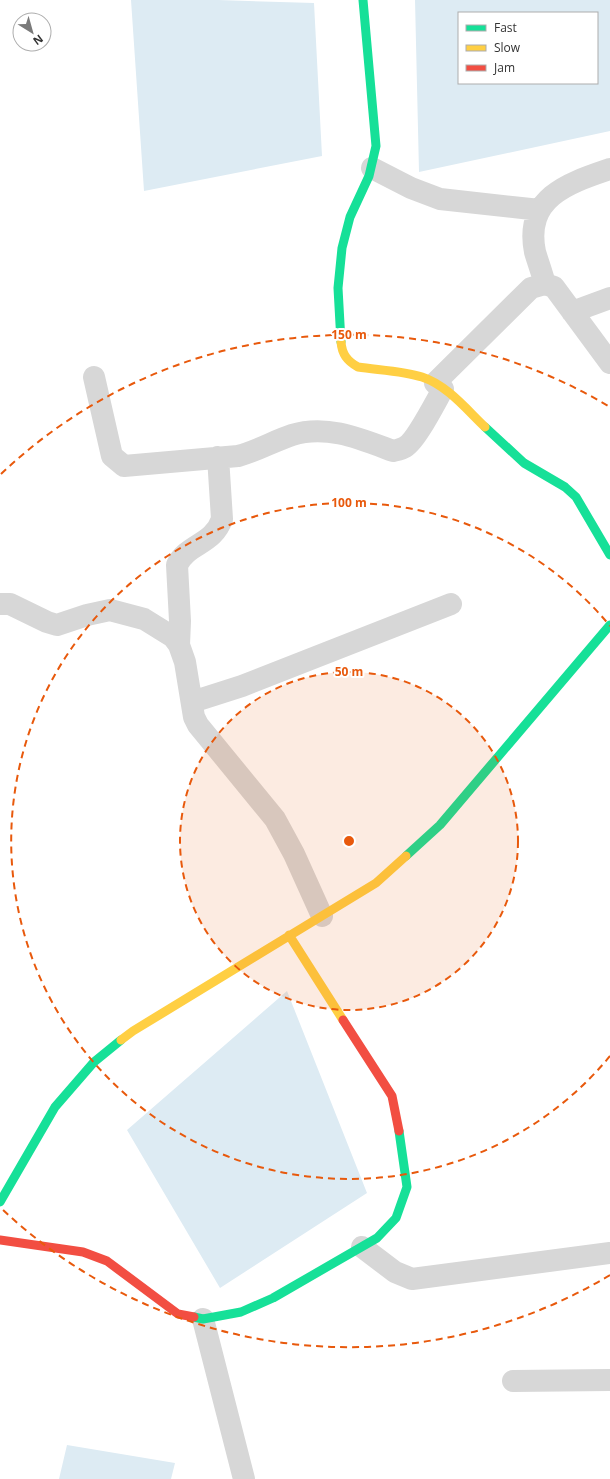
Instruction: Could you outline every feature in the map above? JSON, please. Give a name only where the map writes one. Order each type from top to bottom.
[{"type":"street","points":[[363,0],[376,146],[372,168],[349,220],[343,239],[338,271],[336,296],[341,347],[344,358],[349,364],[358,367],[422,377],[439,386],[463,405],[524,463],[565,487],[576,497],[610,555]]},
{"type":"street","points":[[372,168],[421,193],[440,199],[540,210]]},
{"type":"street","points":[[545,284],[535,251],[534,238],[535,221],[540,210],[552,195],[566,185],[610,170]]},
{"type":"street","points":[[94,377],[112,456],[116,461],[124,466],[253,452],[286,437],[303,432],[346,434],[393,451],[407,447],[414,438],[439,386],[532,288],[545,284],[554,286],[610,363]]},
{"type":"street","points":[[572,312],[610,298]]},
{"type":"street","points":[[179,645],[180,621],[177,565],[180,557],[208,540],[219,529],[222,519],[218,457]]},
{"type":"street","points":[[0,604],[10,604],[46,622],[57,625],[87,615],[110,610],[144,619],[173,637],[179,645],[185,662],[194,717],[198,725],[252,789],[274,819],[294,854],[322,916]]},
{"type":"street","points":[[192,702],[242,686],[451,604]]},
{"type":"street","points":[[0,1202],[55,1107],[94,1062],[133,1031],[376,883],[440,825],[610,625]]},
{"type":"street","points":[[0,1240],[83,1252],[107,1261],[178,1314],[203,1319],[241,1312],[273,1298],[377,1238],[396,1218],[407,1187],[403,1150],[392,1096],[289,935]]},
{"type":"street","points":[[362,1247],[395,1272],[412,1279],[610,1253]]},
{"type":"street","points":[[203,1319],[244,1479]]},
{"type":"street","points":[[513,1381],[610,1380]]},
{"type":"shaded area","points":[[131,0],[218,0],[314,3],[322,156],[144,191]]},
{"type":"shaded area","points":[[415,0],[610,0],[610,131],[419,172]]},
{"type":"shaded area","points":[[287,991],[367,1193],[220,1288],[127,1130]]},
{"type":"shaded area","points":[[67,1445],[175,1463],[171,1479],[59,1479]]},
{"type":"traffic: fast","points":[[341,342],[338,288],[342,248],[350,217],[369,176],[376,146],[363,0]]},
{"type":"traffic: fast","points":[[485,427],[524,463],[565,487],[576,497],[610,555]]},
{"type":"traffic: fast","points":[[406,856],[440,825],[610,625]]},
{"type":"traffic: fast","points":[[0,1202],[55,1107],[94,1062],[121,1040]]},
{"type":"traffic: fast","points":[[194,1317],[203,1319],[241,1312],[273,1298],[377,1238],[396,1218],[407,1187],[399,1131]]},
{"type":"traffic: slow","points":[[341,342],[346,357],[358,367],[407,373],[431,381],[448,392],[485,427]]},
{"type":"traffic: slow","points":[[121,1040],[133,1031],[376,883],[406,856]]},
{"type":"traffic: slow","points":[[289,935],[343,1020]]},
{"type":"traffic: jam","points":[[343,1020],[392,1096],[399,1131]]},
{"type":"traffic: jam","points":[[0,1240],[83,1252],[107,1261],[178,1314],[194,1317]]}]
